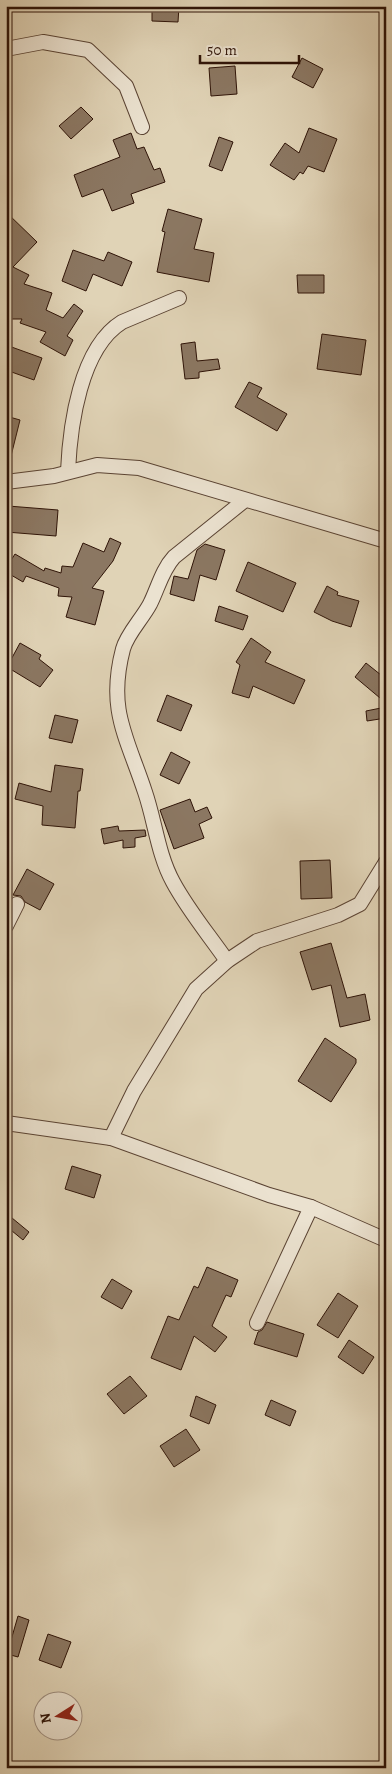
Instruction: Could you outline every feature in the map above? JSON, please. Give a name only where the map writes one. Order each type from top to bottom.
[{"type":"street","points":[[6,49],[43,42],[88,50],[126,86],[142,127]]},
{"type":"street","points":[[68,471],[70,433],[84,379],[100,344],[114,326],[179,298]]},
{"type":"street","points":[[6,482],[54,476],[97,465],[139,468],[386,541]]},
{"type":"street","points":[[227,961],[173,882],[163,855],[145,792],[125,742],[116,703],[124,647],[149,606],[166,566],[174,557],[245,500]]},
{"type":"street","points":[[112,1138],[134,1091],[196,989],[227,961],[257,942],[338,915],[360,904],[386,862]]},
{"type":"street","points":[[6,926],[18,904]]},
{"type":"street","points":[[6,1123],[112,1138],[269,1195],[312,1207],[386,1240]]},
{"type":"street","points":[[257,1323],[312,1207]]},
{"type":"building","points":[[152,6],[179,6],[178,22],[152,21]]},
{"type":"building","points":[[302,58],[323,69],[313,88],[292,77]]},
{"type":"building","points":[[235,66],[237,94],[211,96],[209,68]]},
{"type":"building","points":[[81,107],[93,119],[71,139],[59,126]]},
{"type":"building","points":[[309,128],[337,139],[324,172],[308,166],[303,174],[300,172],[294,180],[270,165],[285,143],[299,153]]},
{"type":"building","points":[[131,133],[137,149],[144,147],[154,170],[160,168],[165,182],[131,194],[134,203],[112,211],[103,189],[82,197],[74,175],[120,157],[113,140]]},
{"type":"building","points":[[219,137],[233,142],[222,171],[209,166]]},
{"type":"building","points":[[168,209],[202,219],[194,249],[214,253],[209,282],[157,272],[165,232],[162,231]]},
{"type":"building","points":[[6,212],[37,242],[13,267],[29,275],[24,284],[52,293],[46,310],[63,318],[74,304],[83,311],[67,336],[73,340],[65,356],[40,342],[46,332],[20,323],[22,319],[6,319]]},
{"type":"building","points":[[73,250],[104,261],[108,252],[132,262],[122,286],[93,274],[86,291],[62,281]]},
{"type":"building","points":[[297,275],[324,275],[324,293],[298,293]]},
{"type":"building","points":[[322,334],[366,340],[361,375],[317,369]]},
{"type":"building","points":[[195,342],[197,361],[218,359],[220,369],[199,372],[199,378],[185,379],[181,344]]},
{"type":"building","points":[[6,345],[42,358],[34,380],[6,370]]},
{"type":"building","points":[[249,382],[262,388],[257,397],[287,414],[277,431],[235,407]]},
{"type":"building","points":[[6,416],[20,420],[10,460],[6,460]]},
{"type":"building","points":[[8,506],[58,510],[56,536],[6,532]]},
{"type":"building","points":[[110,538],[121,543],[113,561],[92,588],[104,591],[95,625],[66,617],[72,597],[58,596],[59,588],[26,576],[23,582],[6,572],[6,568],[15,554],[44,571],[45,568],[61,573],[62,566],[73,567],[83,543],[104,552]]},
{"type":"building","points":[[205,544],[225,550],[216,580],[200,575],[194,601],[170,594],[174,576],[188,579],[197,550]]},
{"type":"building","points":[[248,562],[296,583],[283,612],[236,591]]},
{"type":"building","points":[[327,586],[338,592],[337,595],[359,601],[351,627],[332,621],[314,612]]},
{"type":"building","points":[[219,606],[248,616],[243,630],[215,621]]},
{"type":"building","points":[[251,638],[271,652],[265,662],[305,680],[294,704],[253,686],[249,698],[232,693],[240,665],[236,662]]},
{"type":"building","points":[[20,643],[41,655],[39,659],[53,670],[40,687],[7,667]]},
{"type":"building","points":[[366,663],[386,679],[386,691],[380,698],[355,677]]},
{"type":"building","points":[[167,695],[192,705],[181,731],[157,721]]},
{"type":"building","points":[[386,707],[386,718],[367,721],[366,711]]},
{"type":"building","points":[[55,715],[78,720],[72,743],[49,738]]},
{"type":"building","points":[[171,752],[190,762],[179,784],[160,775]]},
{"type":"building","points":[[55,765],[83,769],[80,791],[78,791],[75,828],[42,825],[43,806],[15,799],[19,783],[51,792]]},
{"type":"building","points":[[190,799],[195,812],[207,807],[212,818],[199,824],[204,838],[174,849],[160,810]]},
{"type":"building","points":[[118,826],[119,831],[145,830],[146,836],[135,838],[135,847],[123,848],[123,840],[104,844],[101,829]]},
{"type":"building","points":[[330,860],[332,898],[301,899],[300,861]]},
{"type":"building","points":[[27,869],[54,884],[40,910],[25,902],[21,896],[13,895]]},
{"type":"building","points":[[331,943],[347,998],[365,994],[370,1020],[340,1027],[331,985],[312,990],[300,952]]},
{"type":"building","points":[[325,1038],[356,1059],[356,1063],[331,1102],[298,1081]]},
{"type":"building","points":[[72,1166],[101,1175],[94,1198],[65,1189]]},
{"type":"building","points":[[6,1213],[29,1232],[23,1240],[6,1226]]},
{"type":"building","points":[[207,1267],[238,1280],[231,1297],[226,1295],[212,1326],[227,1337],[215,1352],[194,1336],[181,1370],[151,1358],[168,1316],[179,1320],[194,1286],[198,1288]]},
{"type":"building","points":[[112,1279],[132,1291],[122,1309],[101,1297]]},
{"type":"building","points":[[338,1293],[358,1306],[338,1338],[317,1325]]},
{"type":"building","points":[[267,1322],[304,1334],[297,1357],[254,1344],[258,1332],[262,1330]]},
{"type":"building","points":[[349,1340],[374,1357],[363,1374],[338,1357]]},
{"type":"building","points":[[130,1376],[147,1396],[124,1414],[107,1394]]},
{"type":"building","points":[[196,1396],[216,1405],[209,1424],[190,1416]]},
{"type":"building","points":[[271,1400],[296,1411],[290,1426],[265,1415]]},
{"type":"building","points":[[186,1429],[200,1450],[174,1467],[160,1446]]},
{"type":"building","points":[[18,1616],[29,1620],[18,1657],[7,1654]]},
{"type":"building","points":[[48,1634],[71,1642],[61,1668],[39,1660]]}]
